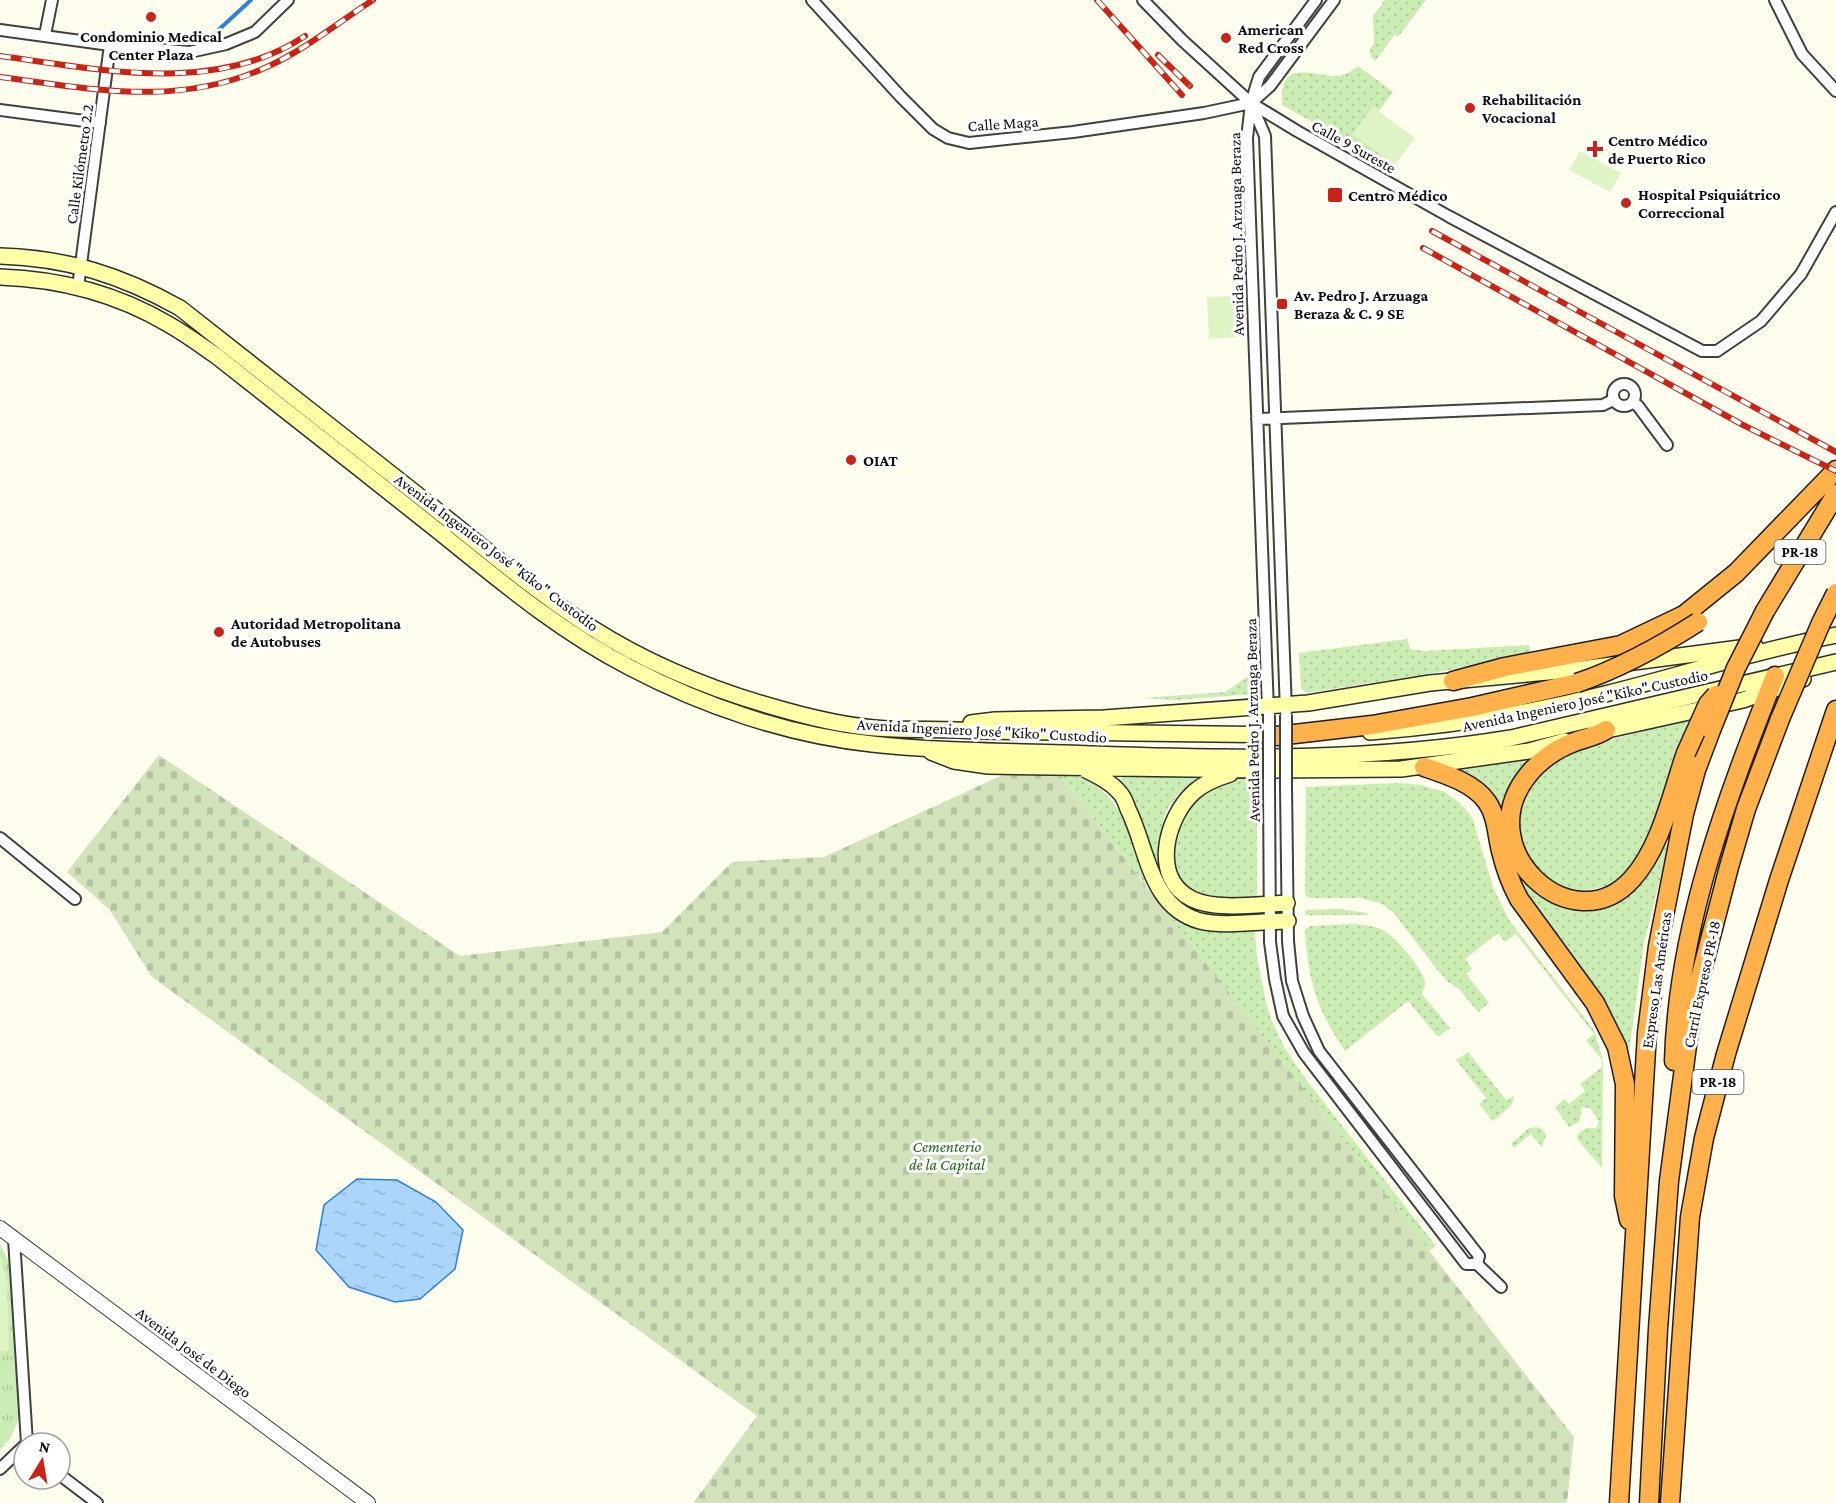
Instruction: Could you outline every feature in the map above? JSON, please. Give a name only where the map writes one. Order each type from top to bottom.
[{"type":"highway","name":"Expreso Las Américas","points":[[1619,1503],[1647,1033],[1658,946],[1684,814],[1696,770],[1732,675],[1833,481]]},
{"type":"highway","points":[[1277,736],[1372,724],[1472,707],[1577,683],[1655,650],[1698,622],[1756,567],[1833,481]]},
{"type":"highway","points":[[1453,681],[1505,668],[1621,645],[1675,619],[1701,602],[1736,573],[1833,481]]},
{"type":"highway","name":"Carril Expreso PR-18","points":[[1648,1503],[1658,1329],[1674,1132],[1688,1038],[1714,920],[1746,809],[1780,719],[1836,593]]},
{"type":"highway","points":[[1606,730],[1596,737],[1574,742],[1558,749],[1540,762],[1527,776],[1514,803],[1510,819],[1511,838],[1528,873],[1545,888],[1570,898],[1592,900],[1604,897],[1621,888],[1634,876],[1654,846],[1686,753],[1708,704],[1732,675]]},
{"type":"highway","points":[[1674,1132],[1676,1025],[1691,926],[1723,812],[1772,684]]},
{"type":"highway","name":"PR-18","points":[[1671,1503],[1690,1217],[1704,1138],[1726,1054],[1779,880],[1835,713]]},
{"type":"highway","points":[[1424,767],[1460,781],[1486,800],[1491,809],[1510,882],[1519,899],[1595,1004],[1617,1047],[1625,1084],[1624,1196],[1634,1239]]},
{"type":"main road","points":[[0,256],[28,257],[81,266]]},
{"type":"main road","name":"Avenida Ingeniero José \"Kiko\" Custodio","points":[[81,266],[128,282],[180,308],[499,559],[592,628],[699,682],[785,711],[865,727],[894,729],[1277,736],[1360,733],[1436,727],[1530,711],[1603,695],[1794,643],[1836,635]]},
{"type":"main road","name":"Avenida Ingeniero José \"Kiko\" Custodio","points":[[0,277],[44,280],[78,287],[139,309],[168,324],[215,355],[521,596],[591,646],[627,666],[699,699],[766,722],[871,744],[920,747],[1170,756],[1333,756],[1456,747],[1511,738],[1772,684],[1836,663]]},
{"type":"main road","points":[[930,728],[995,720],[1286,710],[1318,701],[1453,681],[1581,669],[1739,647],[1794,643]]},
{"type":"main road","points":[[920,747],[954,762],[988,766],[1260,770],[1361,770],[1424,767],[1530,751],[1606,730],[1743,700],[1772,684]]},
{"type":"main road","points":[[1077,767],[1104,778],[1120,793],[1132,817],[1155,882],[1168,902],[1179,912],[1202,921],[1288,921]]},
{"type":"main road","points":[[1260,770],[1213,779],[1194,792],[1179,808],[1170,829],[1166,860],[1172,882],[1190,898],[1201,903],[1230,906],[1287,903]]},
{"type":"street","points":[[45,35],[52,0]]},
{"type":"street","points":[[0,30],[110,45],[190,52],[226,44],[255,32],[288,0]]},
{"type":"street","name":"Calle Maga","points":[[812,0],[933,129],[948,138],[969,143],[1073,132],[1251,103]]},
{"type":"street","name":"Calle 9 Sureste","points":[[1143,0],[1182,40],[1251,103],[1450,217],[1702,351],[1717,351],[1761,321],[1801,274],[1836,212]]},
{"type":"street","name":"Avenida Pedro J. Arzuaga Beraza","points":[[1316,0],[1259,77],[1251,103],[1247,138],[1268,710],[1270,942],[1275,979],[1283,1016],[1304,1053],[1466,1264],[1477,1264],[1501,1287]]},
{"type":"street","points":[[1251,103],[1270,86],[1334,0]]},
{"type":"street","points":[[1775,0],[1802,54],[1836,91]]},
{"type":"street","name":"Calle Kilómetro 2.2","points":[[78,287],[110,45]]},
{"type":"street","name":"Avenida Pedro J. Arzuaga Beraza","points":[[1251,103],[1265,136],[1286,710],[1287,903],[1292,981],[1303,1016],[1319,1051],[1479,1256],[1477,1264]]},
{"type":"street","points":[[0,110],[100,123]]},
{"type":"street","points":[[1621,384],[1629,386],[1635,392],[1633,402],[1627,406],[1622,407],[1613,400],[1614,390],[1621,384]]},
{"type":"street","points":[[1257,419],[1603,405],[1613,400]]},
{"type":"street","points":[[1633,402],[1667,445]]},
{"type":"street","points":[[0,838],[75,899]]},
{"type":"street","name":"Avenida José de Diego","points":[[0,1228],[368,1503]]},
{"type":"street","points":[[14,1239],[25,1431]]},
{"type":"street","points":[[0,1469],[12,1457]]},
{"type":"street","points":[[72,1484],[97,1503]]},
{"type":"green space","points":[[1385,0],[1426,0],[1398,37],[1395,35],[1375,61],[1371,57],[1370,49],[1374,43],[1373,16]]},
{"type":"green space","points":[[1358,66],[1393,92],[1379,111],[1373,107],[1353,134],[1395,165],[1393,167],[1282,105],[1283,86],[1292,74],[1306,72],[1337,76]]},
{"type":"green space","points":[[1373,107],[1415,138],[1395,165],[1353,134]]},
{"type":"green space","points":[[1580,151],[1621,173],[1610,192],[1569,170]]},
{"type":"green space","points":[[1233,296],[1236,337],[1209,339],[1207,297]]},
{"type":"green space","points":[[1407,639],[1410,649],[1424,651],[1529,645],[1531,655],[1306,693],[1301,688],[1299,653]]},
{"type":"green space","points":[[1254,672],[1253,694],[1176,700],[1143,698],[1225,692]]},
{"type":"green space","points":[[1689,719],[1659,819],[1646,846],[1623,876],[1606,887],[1578,891],[1562,888],[1534,868],[1517,834],[1518,813],[1525,792],[1538,776],[1555,760],[1587,746]]},
{"type":"green space","points":[[1539,752],[1511,803],[1526,875],[1589,904],[1663,843],[1668,848],[1644,943],[1627,1056],[1524,900],[1499,820],[1452,767]]},
{"type":"green space","name":"Cementerio de la Capital","points":[[159,755],[460,956],[662,932],[732,862],[824,857],[1007,773],[1058,773],[1574,1437],[1567,1503],[693,1503],[757,1416],[152,977],[109,909],[67,872]]},
{"type":"green space","points":[[1058,773],[1086,780],[1110,798],[1126,826],[1147,887]]},
{"type":"green space","points":[[1206,773],[1184,789],[1174,800],[1163,822],[1162,846],[1170,885],[1247,911],[1247,917],[1210,918],[1189,911],[1173,899],[1162,882],[1131,799],[1119,783],[1122,775]]},
{"type":"green space","points":[[1233,779],[1253,779],[1253,795],[1257,796],[1257,896],[1229,900],[1195,893],[1182,882],[1174,862],[1174,848],[1180,819],[1195,801],[1223,782]]},
{"type":"green space","points":[[1399,783],[1421,785],[1445,792],[1460,803],[1472,817],[1493,887],[1509,920],[1594,1030],[1603,1060],[1602,1168],[1577,1139],[1577,1135],[1586,1128],[1596,1128],[1599,1121],[1590,1108],[1582,1107],[1579,1122],[1569,1127],[1555,1107],[1565,1099],[1569,1104],[1585,1091],[1580,1084],[1602,1067],[1602,1060],[1586,1040],[1594,1034],[1516,934],[1505,942],[1498,933],[1465,959],[1472,969],[1466,974],[1489,1003],[1478,1012],[1459,989],[1447,981],[1393,912],[1382,904],[1361,898],[1310,898],[1305,895],[1306,787]]},
{"type":"green space","points":[[1339,909],[1368,913],[1367,915],[1306,915],[1305,913],[1306,910]]},
{"type":"green space","points":[[1164,910],[1192,925],[1214,932],[1255,931],[1257,957],[1266,1002],[1284,1047],[1305,1078],[1436,1246],[1429,1251]]},
{"type":"green space","points":[[1355,924],[1383,930],[1402,947],[1421,971],[1425,985],[1422,994],[1450,1028],[1438,1037],[1408,1001],[1345,1051],[1327,1021],[1315,993],[1308,964],[1305,929],[1311,926]]},
{"type":"green space","points":[[1468,1052],[1506,1100],[1513,1096],[1514,1098],[1511,1106],[1493,1121],[1479,1104],[1486,1098],[1456,1060]]},
{"type":"green space","points":[[1529,1128],[1542,1129],[1546,1135],[1542,1147],[1531,1134],[1514,1148],[1511,1144]]},
{"type":"green space","points":[[0,1244],[8,1260],[12,1277],[20,1417],[10,1439],[0,1450]]},
{"type":"green space","points":[[0,1256],[7,1280],[9,1350],[0,1352]]},
{"type":"water","points":[[357,1179],[397,1180],[436,1202],[463,1230],[455,1269],[420,1299],[395,1302],[349,1287],[316,1250],[324,1205]]},
{"type":"waterway","points":[[213,35],[251,0]]},
{"type":"railway","points":[[0,77],[136,92],[202,87],[235,79],[283,59],[373,0]]},
{"type":"railway","points":[[1097,0],[1182,95]]},
{"type":"railway","points":[[0,56],[116,71],[195,72],[233,66],[270,55],[305,36]]},
{"type":"railway","points":[[1158,55],[1190,86]]},
{"type":"railway","points":[[1432,231],[1836,452]]},
{"type":"railway","points":[[1423,248],[1743,425],[1836,471]]},
{"type":"place","name":"Condominio Medical Center Plaza","points":[[151,17]]},
{"type":"place","name":"American Red Cross","points":[[1226,38]]},
{"type":"place","name":"Rehabilitación Vocacional","points":[[1470,108]]},
{"type":"place","name":"Centro Médico de Puerto Rico","points":[[1595,149]]},
{"type":"place","name":"Centro Médico","points":[[1335,195]]},
{"type":"place","name":"Hospital Psiquiátrico Correccional","points":[[1626,203]]},
{"type":"place","name":"Av. Pedro J. Arzuaga Beraza & C. 9 SE","points":[[1282,304]]},
{"type":"place","name":"OIAT","points":[[851,460]]},
{"type":"place","name":"Autoridad Metropolitana de Autobuses","points":[[219,632]]}]
